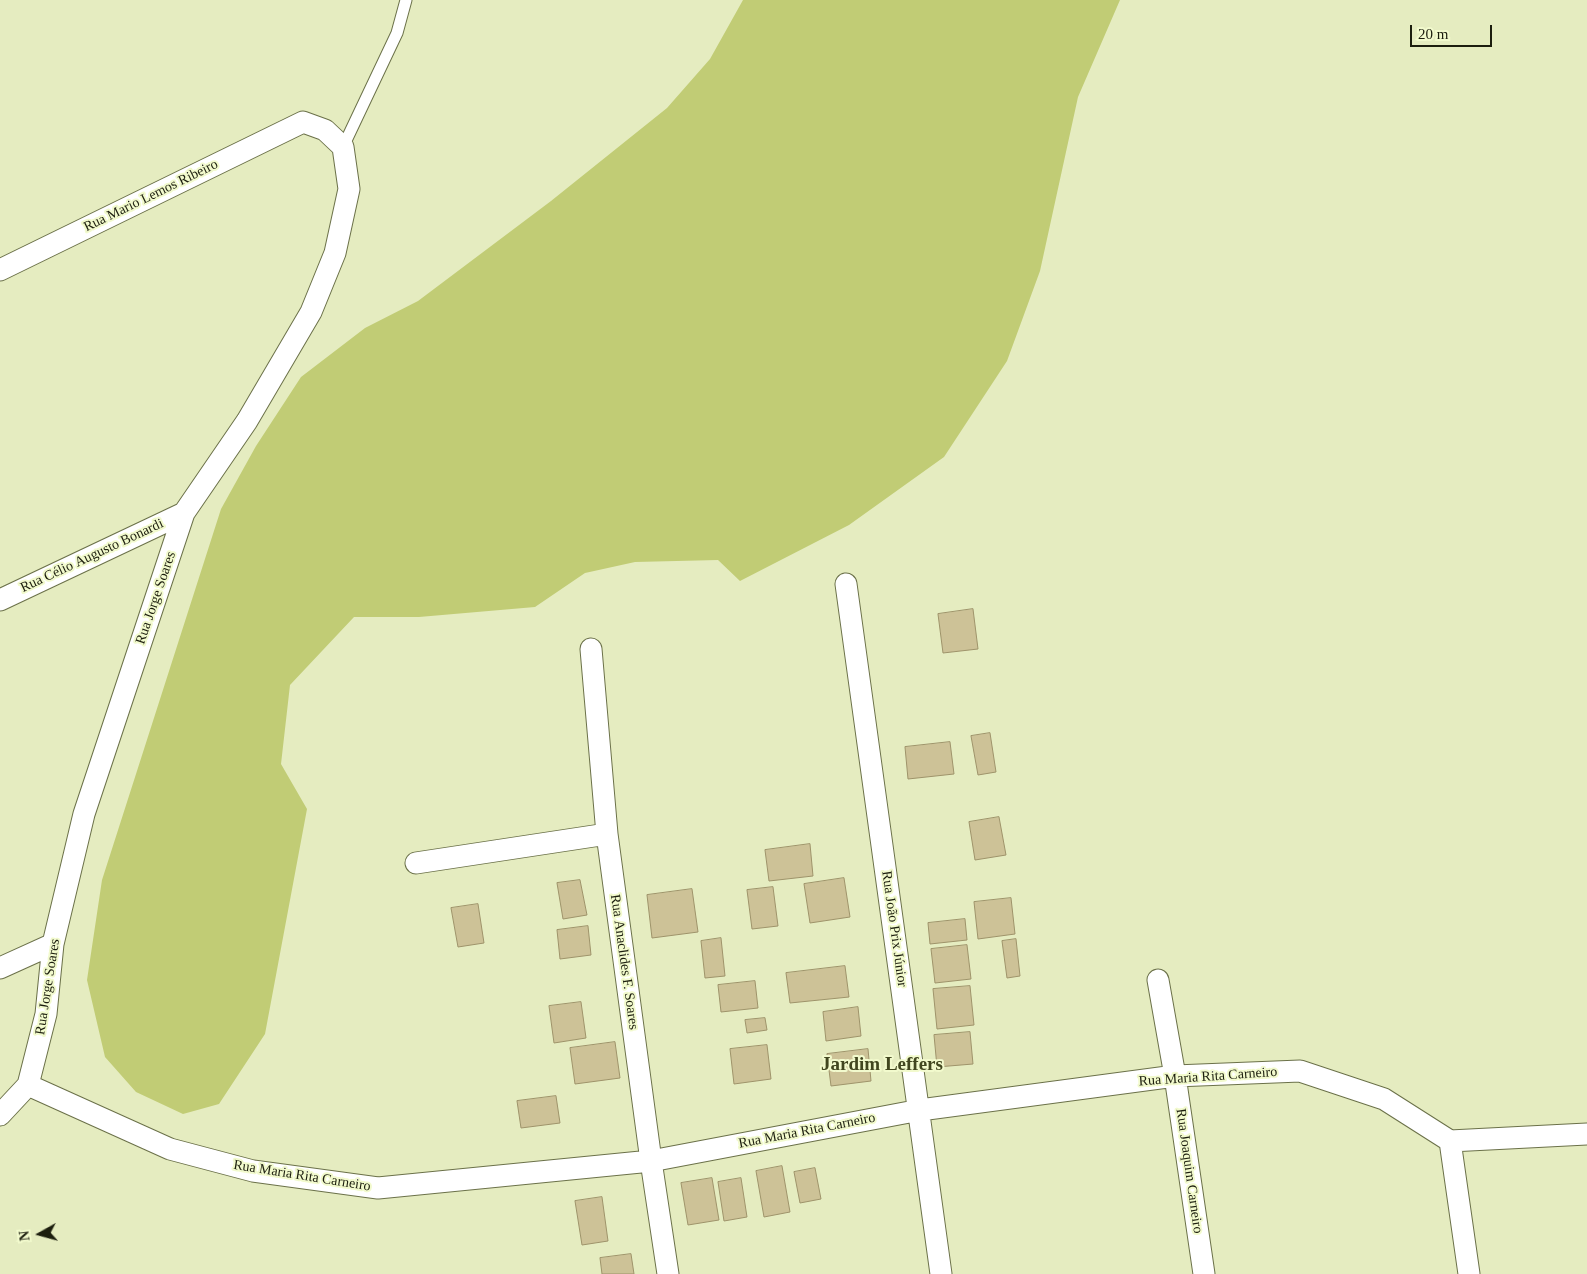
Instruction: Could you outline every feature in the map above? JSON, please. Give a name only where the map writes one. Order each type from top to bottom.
[{"type":"street","name":"Rua Mario Lemos Ribeiro","points":[[0,270],[303,122],[325,130],[342,147]]},
{"type":"street","name":"Rua Jorge Soares","points":[[0,1116],[28,1085],[46,1014],[54,944],[84,814],[184,513],[247,421],[311,312],[335,253],[349,189],[342,147]]},
{"type":"street","name":"Rua Célio Augusto Bonardi","points":[[0,600],[184,513]]},
{"type":"street","name":"Rua João Prix Júnior","points":[[846,584],[942,1274]]},
{"type":"street","name":"Rua Anaclides F. Soares","points":[[591,649],[607,834],[650,1160],[668,1274]]},
{"type":"street","points":[[416,863],[607,834]]},
{"type":"street","points":[[0,968],[54,944]]},
{"type":"street","name":"Rua Joaquim Carneiro","points":[[1158,980],[1204,1274]]},
{"type":"street","name":"Rua Maria Rita Carneiro","points":[[28,1085],[170,1149],[253,1171],[378,1188],[650,1160],[920,1110],[1174,1076],[1300,1071],[1384,1099],[1450,1141]]},
{"type":"street","points":[[1470,1274],[1450,1141],[1587,1134]]},
{"type":"lane","points":[[342,147],[397,33],[406,0]]},
{"type":"green space","points":[[743,0],[1120,0],[1078,97],[1040,271],[1007,361],[944,457],[849,525],[740,581],[718,560],[635,562],[585,573],[535,607],[419,617],[354,617],[290,685],[281,764],[307,809],[265,1034],[219,1104],[183,1114],[136,1092],[105,1057],[87,980],[102,880],[221,509],[256,446],[301,377],[365,328],[418,301],[551,201],[667,108],[710,59]]},
{"type":"building","points":[[973,609],[978,649],[943,653],[938,614]]},
{"type":"building","points":[[990,733],[996,772],[978,775],[971,736]]},
{"type":"building","points":[[950,742],[954,774],[908,779],[905,747]]},
{"type":"building","points":[[999,817],[1006,855],[975,860],[969,822]]},
{"type":"building","points":[[810,844],[813,876],[769,881],[765,850]]},
{"type":"building","points":[[844,878],[850,917],[810,923],[804,884]]},
{"type":"building","points":[[580,880],[587,915],[563,919],[557,883]]},
{"type":"building","points":[[773,887],[778,926],[752,929],[747,890]]},
{"type":"building","points":[[692,889],[698,932],[652,938],[647,895]]},
{"type":"building","points":[[1011,898],[1015,934],[978,939],[974,902]]},
{"type":"building","points":[[478,904],[484,943],[458,947],[451,908]]},
{"type":"building","points":[[965,919],[967,940],[930,944],[928,923]]},
{"type":"building","points":[[588,926],[591,955],[560,959],[557,930]]},
{"type":"building","points":[[721,938],[725,976],[705,978],[701,941]]},
{"type":"building","points":[[1016,939],[1020,976],[1007,978],[1002,941]]},
{"type":"building","points":[[967,945],[971,979],[935,983],[931,949]]},
{"type":"building","points":[[845,966],[849,997],[790,1003],[786,973]]},
{"type":"building","points":[[755,981],[758,1008],[721,1012],[718,985]]},
{"type":"building","points":[[970,986],[974,1025],[937,1029],[933,989]]},
{"type":"building","points":[[581,1002],[586,1038],[554,1043],[549,1006]]},
{"type":"building","points":[[858,1007],[861,1036],[826,1041],[823,1012]]},
{"type":"building","points":[[765,1018],[767,1030],[747,1033],[745,1020]]},
{"type":"building","points":[[970,1032],[973,1064],[937,1067],[934,1035]]},
{"type":"building","points":[[615,1042],[620,1078],[575,1084],[570,1048]]},
{"type":"building","points":[[767,1045],[771,1079],[734,1084],[730,1049]]},
{"type":"building","points":[[868,1049],[871,1081],[831,1086],[827,1054]]},
{"type":"building","points":[[556,1096],[560,1123],[521,1128],[517,1101]]},
{"type":"building","points":[[782,1166],[790,1212],[764,1217],[756,1171]]},
{"type":"building","points":[[815,1168],[821,1199],[800,1203],[794,1172]]},
{"type":"building","points":[[712,1178],[719,1220],[688,1225],[681,1183]]},
{"type":"building","points":[[741,1178],[747,1217],[724,1221],[718,1182]]},
{"type":"building","points":[[602,1197],[608,1241],[582,1245],[575,1201]]},
{"type":"building","points":[[631,1254],[634,1274],[602,1274],[600,1258]]},
{"type":"district","name":"Jardim Leffers","points":[[882,1065]]}]
